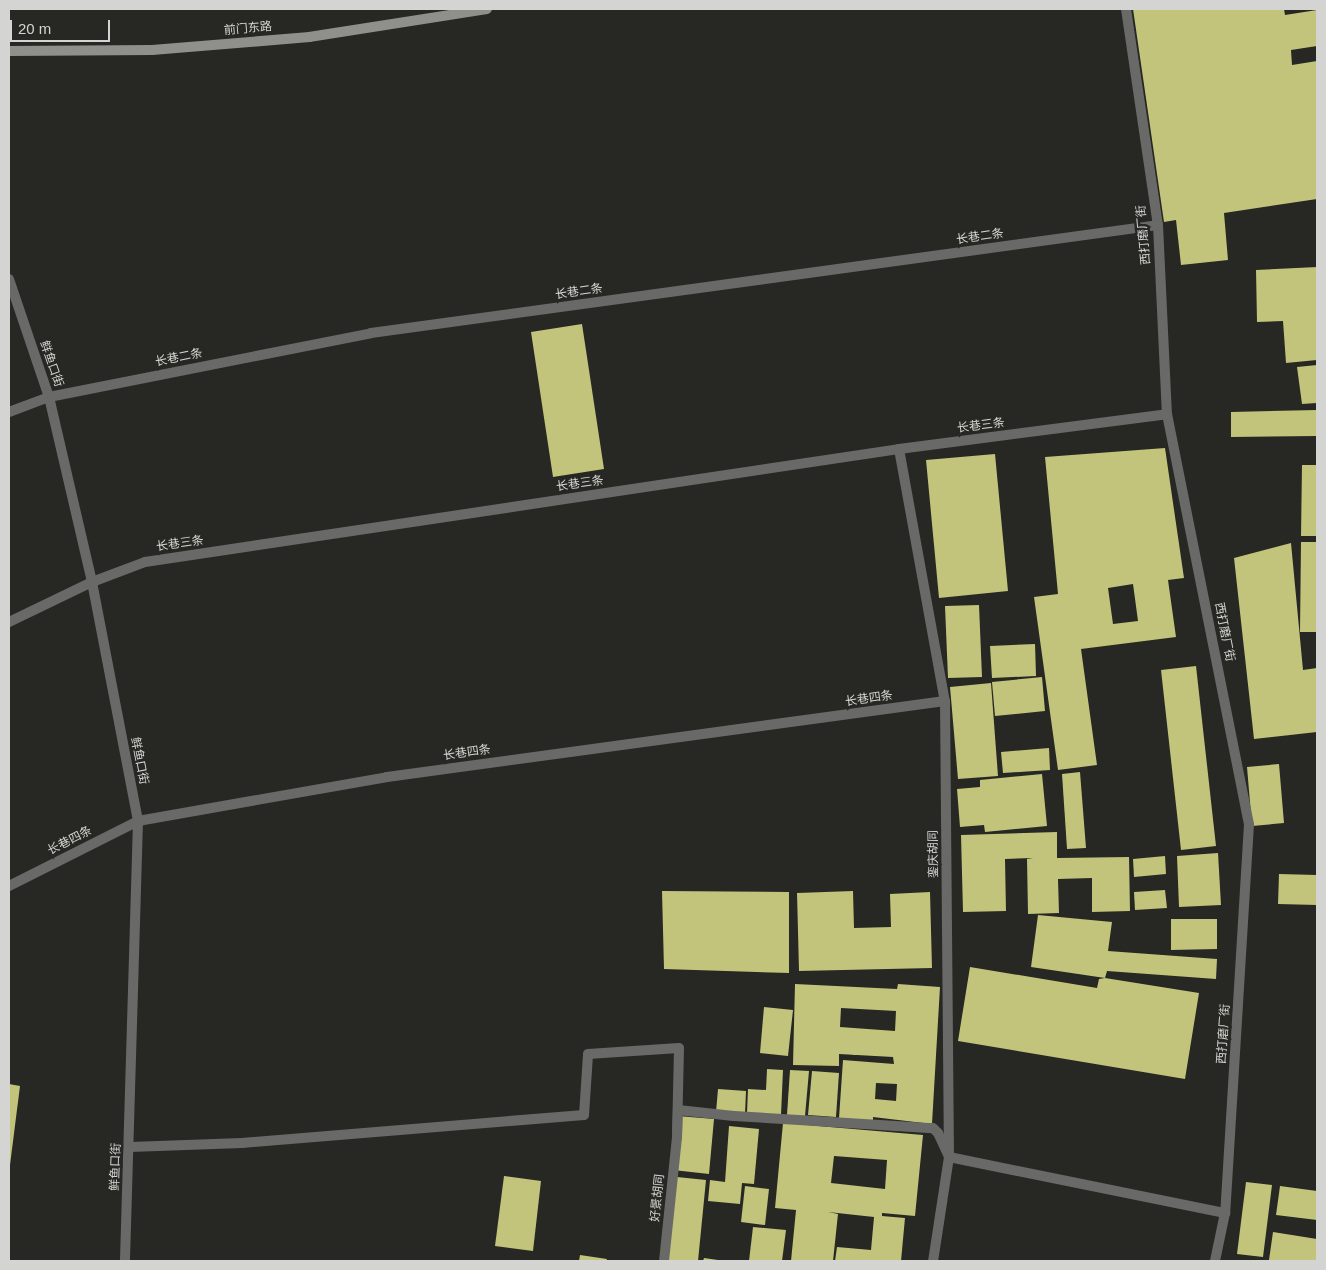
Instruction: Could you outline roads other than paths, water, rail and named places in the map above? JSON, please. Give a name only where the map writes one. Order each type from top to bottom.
[{"type":"main road","name":"前门东路","points":[[9,51],[152,50],[309,37],[486,9]]},
{"type":"street","name":"西打磨厂街","points":[[1126,9],[1158,226],[1168,414],[1249,824],[1225,1213],[1215,1261]]},
{"type":"street","name":"长巷二条","points":[[9,412],[49,396],[371,333],[1158,226]]},
{"type":"street","name":"鲜鱼口街","points":[[9,279],[49,396],[92,582],[138,821],[130,1147],[125,1261]]},
{"type":"street","name":"长巷三条","points":[[9,622],[92,582],[145,562],[899,449],[1168,414]]},
{"type":"street","name":"銮庆胡同","points":[[899,449],[945,701],[949,1157],[933,1261]]},
{"type":"street","name":"长巷四条","points":[[9,886],[138,821],[386,777],[945,701]]},
{"type":"street","points":[[130,1147],[242,1143],[584,1115],[588,1054],[679,1048],[677,1137]]},
{"type":"street","points":[[677,1137],[678,1110],[752,1118],[933,1128],[938,1133],[949,1157],[1225,1213]]},
{"type":"street","name":"好景胡同","points":[[664,1261],[677,1137]]}]
